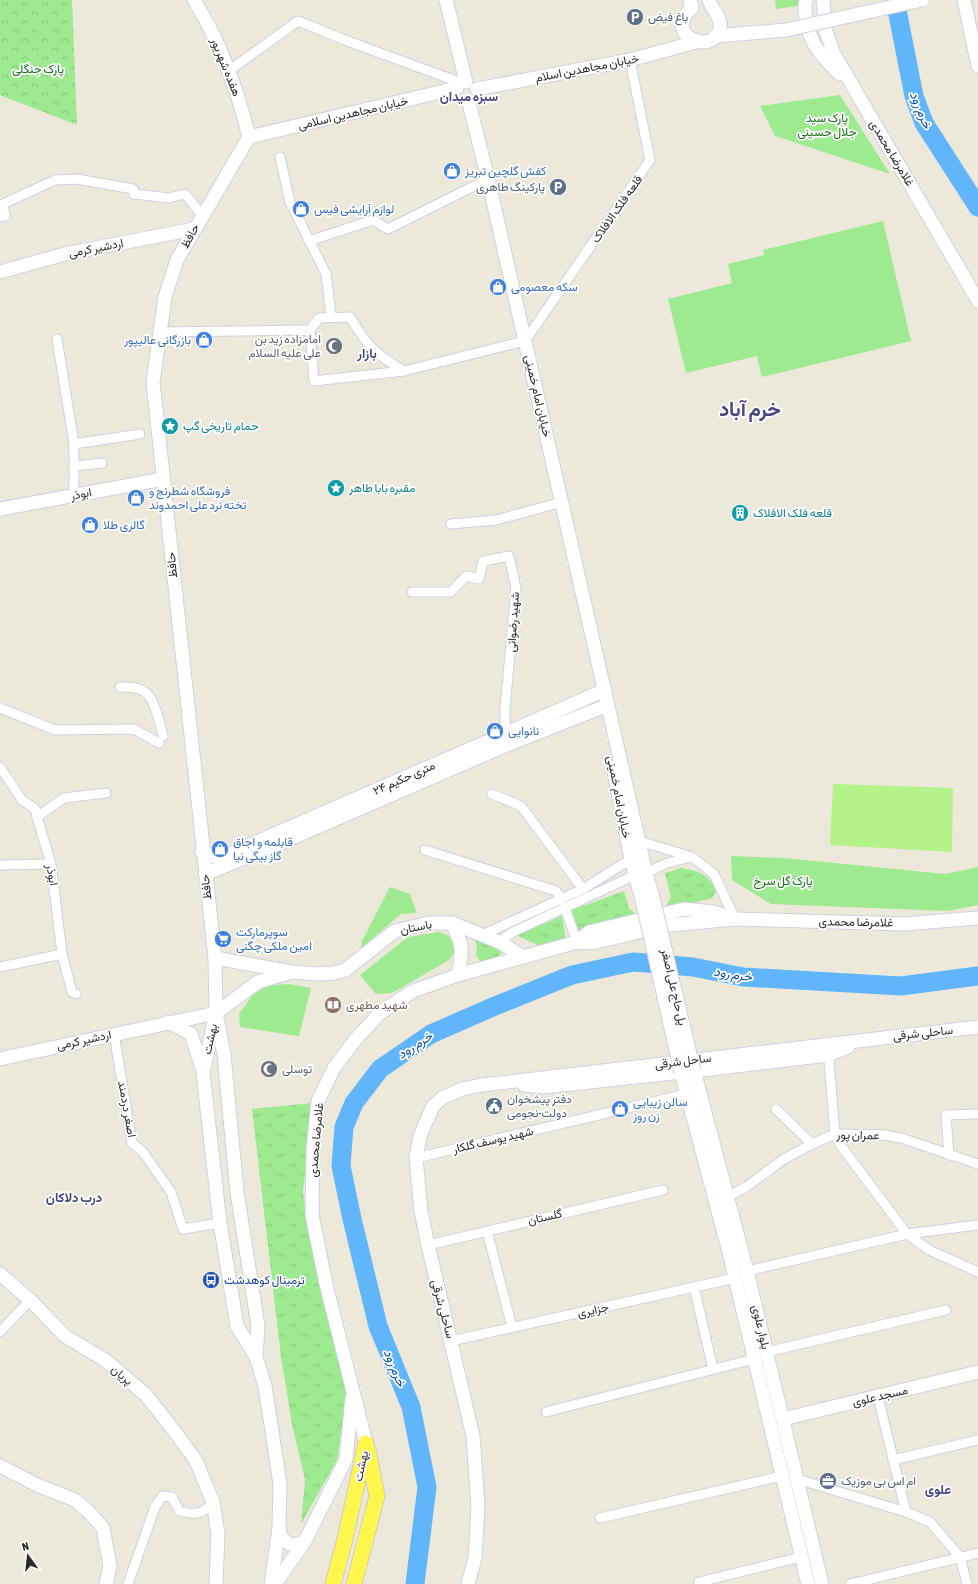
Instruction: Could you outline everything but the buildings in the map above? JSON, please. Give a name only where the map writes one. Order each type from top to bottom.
[{"type":"main road","name":"هفده شهریور","points":[[194,0],[216,40],[230,70],[249,138]]},
{"type":"main road","points":[[446,0],[466,86],[475,99],[469,103],[462,102],[458,98],[466,86]]},
{"type":"main road","points":[[806,0],[805,8],[808,30],[812,43],[821,55],[856,90]]},
{"type":"main road","name":"غلامرضا محمدی","points":[[823,0],[826,32],[834,54],[978,301]]},
{"type":"main road","points":[[785,27],[887,0]]},
{"type":"main road","points":[[710,4],[718,16],[718,32],[785,27],[922,0]]},
{"type":"main road","points":[[964,0],[977,55]]},
{"type":"main road","points":[[691,4],[685,16],[683,27],[687,36],[696,42]]},
{"type":"main road","name":"خیابان مجاهدین اسلام","points":[[466,86],[630,60],[696,42],[706,42],[718,32]]},
{"type":"main road","name":"خیابان مجاهدین اسلامی","points":[[249,138],[466,86]]},
{"type":"main road","name":"خیابان امام خمینی","points":[[469,103],[488,179],[605,690],[605,706],[631,859],[640,874],[649,903]]},
{"type":"main road","name":"حافظ","points":[[216,1013],[215,958],[202,852],[153,382],[165,297],[177,260],[202,215],[249,138]]},
{"type":"main road","name":"اردشیر کرمی","points":[[0,272],[65,254],[194,229]]},
{"type":"main road","name":"ابوذر","points":[[0,509],[163,479]]},
{"type":"main road","name":"۲۴ متری حکیم","points":[[202,852],[215,857],[227,855],[605,690]]},
{"type":"main road","name":"خیابان امام خمینی","points":[[605,706],[639,841],[640,874]]},
{"type":"main road","name":"۲۴ متری حکیم","points":[[205,874],[255,854],[502,747],[605,706]]},
{"type":"main road","name":"پل حاج علی اصغر","points":[[649,903],[688,1072]]},
{"type":"main road","name":"غلامرضا محمدی","points":[[366,1443],[326,1284],[312,1214],[313,1150],[318,1101],[334,1068],[380,1013],[413,991],[458,975],[522,956],[577,942],[592,943],[669,925],[735,918],[904,924],[978,918]]},
{"type":"main road","name":"باستان","points":[[215,958],[292,972],[319,974],[345,970],[395,931],[429,923],[452,923],[499,942],[522,956]]},
{"type":"main road","points":[[452,923],[461,940],[462,956],[458,975]]},
{"type":"main road","name":"باستان","points":[[216,1013],[258,982],[292,972]]},
{"type":"main road","name":"اردشیر کرمی","points":[[0,1058],[216,1013]]},
{"type":"main road","name":"بهشت","points":[[216,1013],[203,1073],[220,1224],[237,1326],[256,1357],[265,1386],[280,1484],[279,1528],[271,1584]]},
{"type":"main road","name":"بهشت","points":[[216,1013],[224,1054],[237,1192],[258,1326],[256,1357]]},
{"type":"main road","points":[[168,1022],[191,1034],[203,1073]]},
{"type":"main road","name":"ساحلی شرقی","points":[[868,1039],[978,1027]]},
{"type":"main road","name":"ساحل شرقی","points":[[498,1083],[828,1050],[868,1039]]},
{"type":"main road","points":[[498,1083],[544,1087],[688,1072],[828,1050]]},
{"type":"main road","name":"بلوار علوی","points":[[688,1072],[687,1094],[735,1278],[808,1584]]},
{"type":"main road","name":"بلوار علوی","points":[[688,1072],[728,1198],[822,1584]]},
{"type":"main road","name":"ساحلی شرقی","points":[[468,1584],[475,1558],[478,1506],[473,1436],[421,1211],[416,1158],[420,1136],[433,1106],[442,1098],[462,1089],[498,1083]]},
{"type":"main road","points":[[216,1194],[237,1192]]},
{"type":"main road","name":"پریان","points":[[0,1274],[30,1300],[65,1336],[105,1360],[146,1395],[196,1462],[213,1502],[218,1534],[216,1584]]},
{"type":"main road","name":"مسجد علوی","points":[[783,1419],[978,1372]]},
{"type":"main road","points":[[275,1584],[305,1541],[346,1459],[353,1389]]},
{"type":"main road","name":"بهشت","points":[[332,1584],[345,1538],[366,1443]]},
{"type":"main road","name":"بهشت","points":[[354,1584],[377,1496],[366,1443]]},
{"type":"main road","points":[[0,1466],[37,1485],[75,1500],[90,1513],[103,1528],[110,1566],[106,1584]]},
{"type":"main road","points":[[279,1528],[282,1540],[288,1544],[300,1544],[305,1541]]},
{"type":"street","points":[[230,70],[298,20],[350,42],[466,86]]},
{"type":"street","name":"قلعه فلک الافلاک","points":[[525,341],[650,160],[630,60]]},
{"type":"street","points":[[280,157],[290,202],[326,274],[331,316]]},
{"type":"street","points":[[0,217],[5,216],[3,204],[55,180],[77,179],[133,189],[134,194],[169,198],[185,194],[202,215]]},
{"type":"street","points":[[309,240],[372,220],[388,230],[488,179]]},
{"type":"street","points":[[404,371],[383,359],[364,341],[350,317],[331,316],[319,318],[310,330],[314,381],[404,371],[525,341]]},
{"type":"street","points":[[159,332],[310,330]]},
{"type":"street","points":[[57,339],[74,444],[74,496]]},
{"type":"street","points":[[74,444],[140,434]]},
{"type":"street","points":[[74,466],[102,463]]},
{"type":"street","points":[[451,524],[496,520],[562,502]]},
{"type":"street","name":"شهید رضوانی","points":[[412,592],[451,592],[466,576],[479,579],[483,561],[509,556],[516,588],[505,708],[505,734]]},
{"type":"street","points":[[0,708],[54,730],[134,729],[161,740],[154,706],[145,692],[135,688],[120,687]]},
{"type":"street","name":"ابوذر","points":[[0,767],[22,800],[35,809],[38,817],[51,864],[58,909],[62,954],[72,992],[76,994]]},
{"type":"street","points":[[38,817],[64,798],[106,793]]},
{"type":"street","points":[[492,794],[521,806],[583,889]]},
{"type":"street","points":[[639,841],[692,857],[714,874],[735,918]]},
{"type":"street","points":[[425,850],[556,891],[563,904],[577,942]]},
{"type":"street","points":[[482,935],[666,863],[692,857]]},
{"type":"street","points":[[499,942],[513,932],[563,904],[583,889],[631,859]]},
{"type":"street","points":[[0,864],[51,864]]},
{"type":"street","points":[[0,967],[62,954]]},
{"type":"street","name":"اصغر دردمند","points":[[114,1034],[132,1142],[143,1152],[171,1192],[183,1229],[220,1224]]},
{"type":"street","points":[[828,1050],[835,1134],[841,1146],[907,1234],[929,1250],[978,1272]]},
{"type":"street","name":"شهید یوسف گلکار","points":[[416,1158],[687,1094]]},
{"type":"street","points":[[776,1108],[812,1144]]},
{"type":"street","points":[[949,1155],[946,1115],[978,1114]]},
{"type":"street","name":"عمران پور","points":[[728,1198],[784,1160],[812,1144],[835,1134],[884,1135],[901,1138],[978,1164]]},
{"type":"street","name":"گلستان","points":[[428,1245],[662,1190]]},
{"type":"street","points":[[747,1271],[907,1234],[978,1225]]},
{"type":"street","points":[[487,1231],[512,1327]]},
{"type":"street","name":"جزایری","points":[[451,1341],[735,1278]]},
{"type":"street","points":[[694,1287],[713,1369]]},
{"type":"street","points":[[0,1332],[30,1300]]},
{"type":"street","points":[[766,1352],[946,1310]]},
{"type":"street","points":[[546,1412],[754,1359]]},
{"type":"street","points":[[878,1397],[906,1512]]},
{"type":"street","points":[[893,1460],[978,1440]]},
{"type":"street","points":[[600,1518],[782,1476]]},
{"type":"street","points":[[797,1479],[906,1512],[930,1522],[960,1557],[967,1584]]},
{"type":"street","points":[[128,1584],[155,1507],[163,1496],[172,1497],[179,1511],[192,1514],[207,1510],[213,1502]]},
{"type":"street","points":[[850,1584],[978,1553]]},
{"type":"street","points":[[699,1582],[801,1557]]},
{"type":"green space","name":"پارک جنگلی","points":[[0,0],[72,0],[77,125],[0,95]]},
{"type":"green space","points":[[775,0],[800,0],[798,6],[776,9]]},
{"type":"green space","name":"پارک سید جلال حسینی","points":[[840,95],[890,174],[775,136],[760,106]]},
{"type":"green space","points":[[883,221],[911,341],[762,377],[757,356],[686,373],[668,299],[732,283],[728,264],[764,255],[763,250]]},
{"type":"green space","points":[[833,784],[953,788],[952,852],[830,845]]},
{"type":"green space","name":"پارک گل سرخ","points":[[731,856],[784,858],[945,874],[978,867],[978,905],[948,911],[771,904],[732,880]]},
{"type":"green space","points":[[681,868],[703,874],[711,881],[716,892],[712,898],[666,910],[665,907],[671,898],[665,873]]},
{"type":"green space","points":[[390,887],[410,894],[417,913],[401,914],[361,948],[362,941]]},
{"type":"green space","points":[[624,891],[629,908],[638,916],[578,931],[572,910]]},
{"type":"green space","points":[[562,916],[566,940],[540,946],[516,935]]},
{"type":"green space","points":[[439,932],[448,936],[453,943],[455,951],[449,960],[392,993],[376,994],[360,975],[408,937]]},
{"type":"green space","points":[[473,935],[504,950],[496,959],[481,963],[476,955],[477,946]]},
{"type":"green space","points":[[289,984],[311,988],[299,1036],[240,1027],[239,1014],[252,996],[262,989],[273,985]]},
{"type":"green space","points":[[313,1103],[303,1191],[309,1238],[345,1377],[347,1396],[337,1460],[301,1524],[305,1480],[292,1424],[281,1357],[252,1109]]},
{"type":"waterway","name":"خرم رود","points":[[895,0],[914,96],[924,123],[978,207]]},
{"type":"waterway","name":"خرم رود","points":[[415,1584],[427,1487],[411,1407],[378,1326],[352,1219],[341,1166],[344,1127],[354,1103],[380,1069],[431,1034],[495,1006],[572,975],[633,962],[693,967],[743,977],[901,986],[978,976]]},
{"type":"place","name":"باغ فیض","points":[[635,17]]},
{"type":"place","name":"کفش گلچین تبریز","points":[[452,171]]},
{"type":"place","name":"پارکینگ طاهری","points":[[558,187]]},
{"type":"place","name":"لوازم آرایشی فیس","points":[[301,209]]},
{"type":"place","name":"سکه معصومی","points":[[498,287]]},
{"type":"place","name":"بازرگانی عالیپور","points":[[204,340]]},
{"type":"place","name":"امامزاده زید بن علی علیه السلام","points":[[334,346]]},
{"type":"place","name":"حمام تاریخی گپ","points":[[170,426]]},
{"type":"place","name":"مقبره بابا طاهر","points":[[336,488]]},
{"type":"place","name":"فروشگاه شطرنج و تخته نرد علی احمدوند","points":[[136,498]]},
{"type":"place","name":"قلعه فلک الافلاک","points":[[740,513]]},
{"type":"place","name":"گالری طلا","points":[[90,525]]},
{"type":"place","name":"نانوایی","points":[[495,731]]},
{"type":"place","name":"قابلمه و اجاق گاز بیگی نیا","points":[[220,849]]},
{"type":"place","name":"سوپرمارکت امین ملکی چگنی","points":[[223,939]]},
{"type":"place","name":"شهید مطهری","points":[[333,1005]]},
{"type":"place","name":"توسلی","points":[[269,1069]]},
{"type":"place","name":"دفتر پیشخوان دولت-نجومی","points":[[494,1106]]},
{"type":"place","name":"سالن زیبایی زن روز","points":[[620,1109]]},
{"type":"place","name":"ترمینال کوهدشت","points":[[211,1280]]},
{"type":"place","name":"ام اس بی موزیک","points":[[828,1481]]},
{"type":"district","name":"سبزه میدان","points":[[469,96]]},
{"type":"district","name":"بازار","points":[[367,353]]},
{"type":"district","name":"خرم آباد","points":[[750,408]]},
{"type":"district","name":"درب دلاکان","points":[[74,1197]]},
{"type":"district","name":"علوی","points":[[938,1489]]}]
